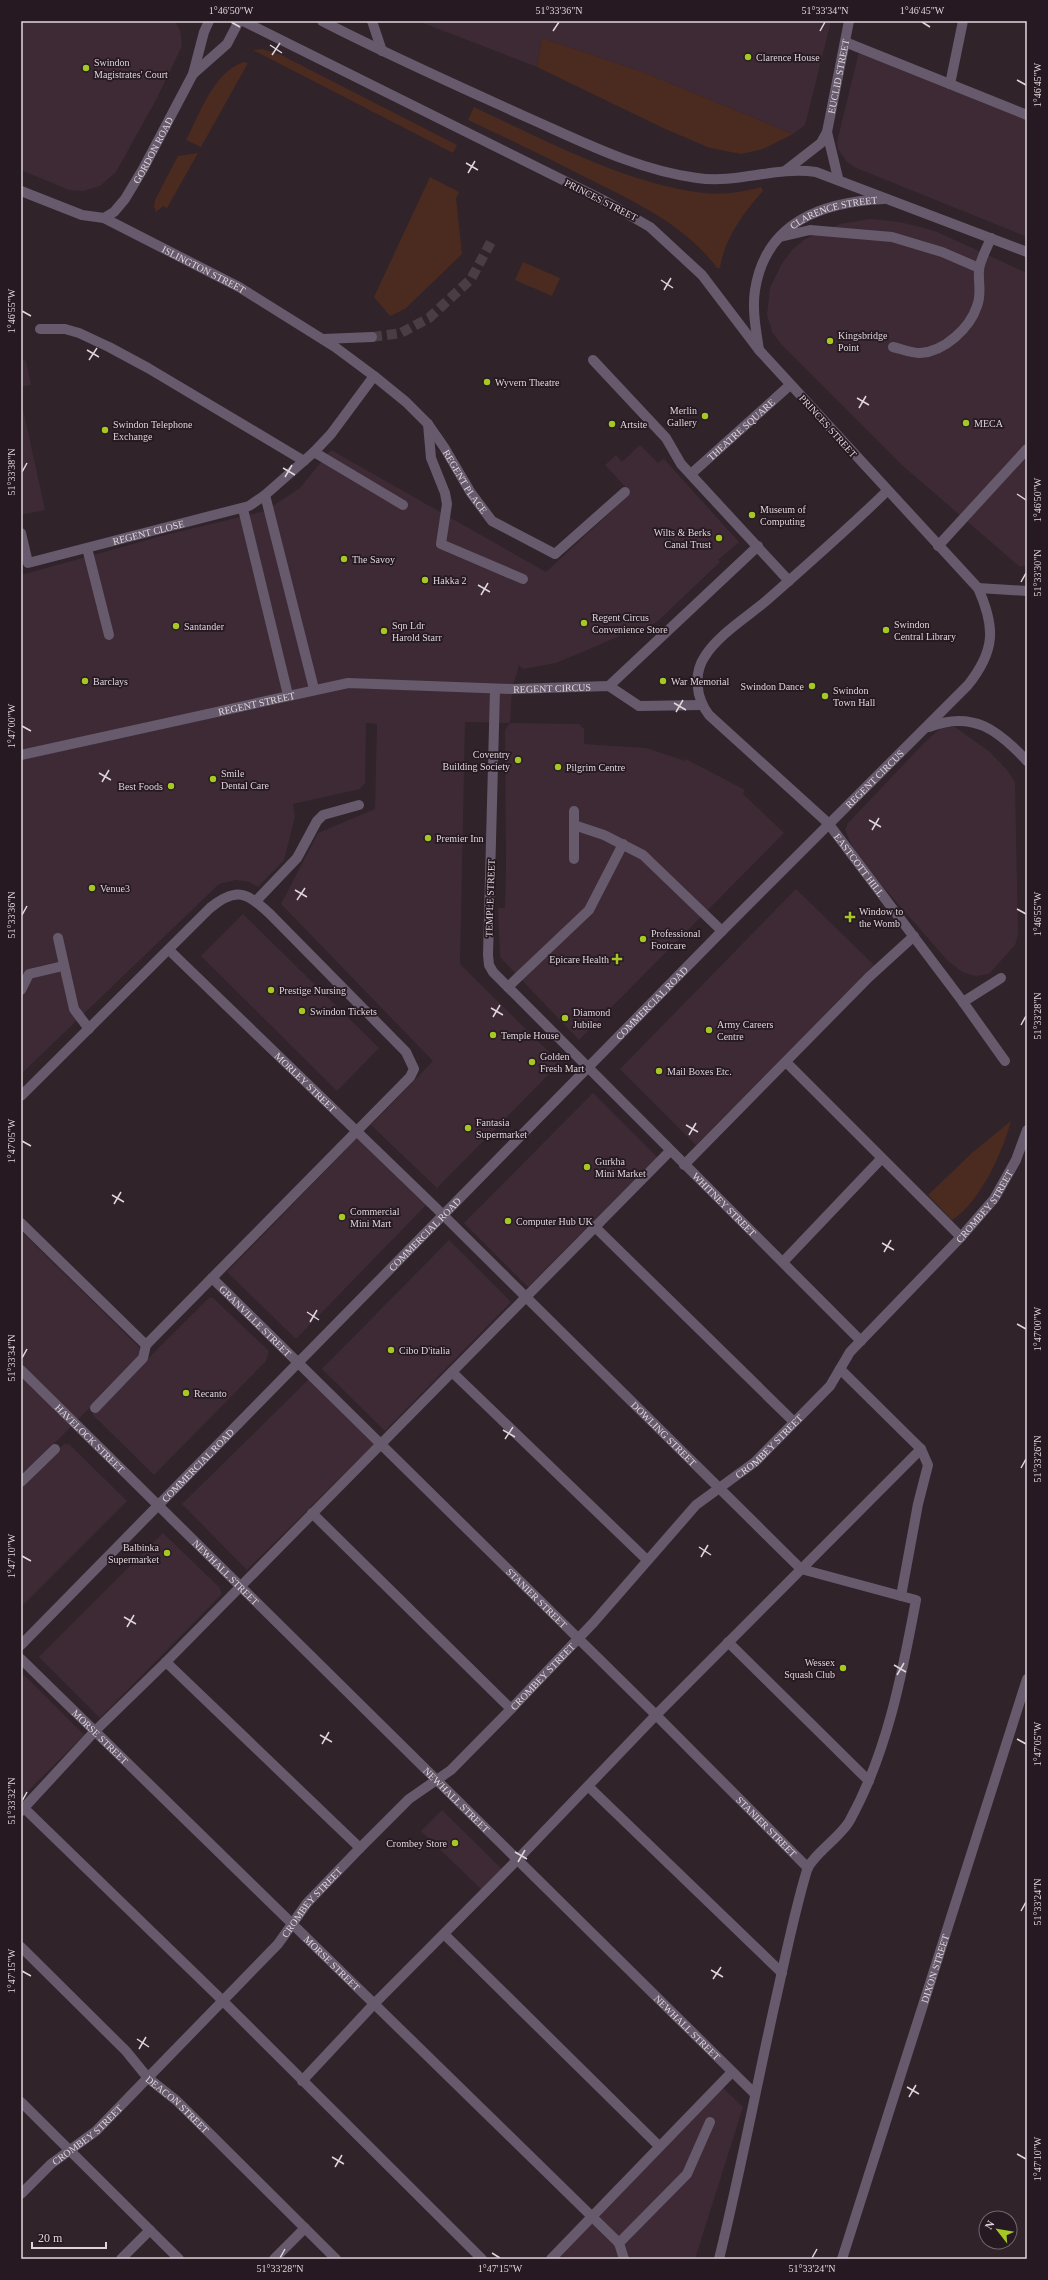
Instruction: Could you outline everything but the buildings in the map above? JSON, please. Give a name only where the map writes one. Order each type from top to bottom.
[{"type":"street","name":"GORDON ROAD","points":[[104,218],[114,212],[129,193],[193,74],[202,38],[209,21]]},
{"type":"street","name":"GORDON ROAD","points":[[193,74],[227,44],[239,21]]},
{"type":"street","name":"PRINCES STREET","points":[[243,21],[628,213],[650,226],[702,275],[759,350],[887,491],[978,588]]},
{"type":"street","points":[[322,21],[382,51],[595,147],[645,166],[677,175],[713,180],[735,180],[785,172],[816,172],[838,178],[888,199]]},
{"type":"street","points":[[372,21],[382,51]]},
{"type":"street","name":"EUCLID STREET","points":[[785,172],[821,143],[827,132],[849,21]]},
{"type":"street","points":[[950,84],[963,21]]},
{"type":"street","points":[[845,42],[1027,115]]},
{"type":"street","name":"EUCLID STREET","points":[[827,132],[830,151],[838,178]]},
{"type":"street","name":"ISLINGTON STREET","points":[[21,191],[82,215],[104,218],[239,287],[323,339],[374,376]]},
{"type":"street","name":"CLARENCE STREET","points":[[759,350],[754,313],[755,289],[764,261],[780,237],[791,226],[808,215],[828,207],[853,201],[888,199],[1027,252]]},
{"type":"street","points":[[780,237],[810,230],[892,237],[935,250],[979,268]]},
{"type":"street","points":[[893,347],[921,353],[947,344],[967,325],[977,308],[981,294],[979,268],[991,238]]},
{"type":"street","points":[[40,329],[72,331],[109,347],[148,368],[304,461]]},
{"type":"street","points":[[323,339],[372,337]]},
{"type":"street","points":[[593,360],[666,438],[681,464],[758,546],[788,581]]},
{"type":"street","name":"REGENT CLOSE","points":[[21,533],[28,563],[243,509],[265,495],[314,452],[331,434],[374,376]]},
{"type":"street","name":"REGENT PLACE","points":[[374,376],[406,402],[428,424],[444,447],[471,493],[492,521],[555,554],[625,492]]},
{"type":"street","name":"THEATRE SQUARE","points":[[691,474],[790,385]]},
{"type":"street","points":[[428,424],[431,458],[445,493],[446,504],[441,544],[523,579]]},
{"type":"street","points":[[938,546],[1027,449]]},
{"type":"street","points":[[314,452],[403,505]]},
{"type":"street","points":[[828,823],[709,715],[701,705],[698,692],[698,678],[705,656],[713,646],[788,581],[887,491]]},
{"type":"street","points":[[265,495],[314,689]]},
{"type":"street","points":[[243,509],[288,695]]},
{"type":"street","points":[[701,705],[639,706],[609,686],[758,546]]},
{"type":"street","points":[[86,548],[109,635]]},
{"type":"street","points":[[978,588],[1027,591]]},
{"type":"street","name":"REGENT CIRCUS","points":[[828,823],[968,685],[986,659],[990,629],[987,612],[978,588]]},
{"type":"street","name":"REGENT STREET","points":[[21,755],[314,689],[364,682],[495,689]]},
{"type":"street","name":"REGENT CIRCUS","points":[[495,689],[609,686]]},
{"type":"street","name":"TEMPLE STREET","points":[[495,689],[489,965],[508,987],[587,1068]]},
{"type":"street","points":[[925,728],[954,720],[975,722],[1003,737],[1027,761]]},
{"type":"street","points":[[256,901],[297,858],[317,821],[323,815],[358,805]]},
{"type":"street","points":[[574,811],[574,859]]},
{"type":"street","name":"COMMERCIAL ROAD","points":[[21,1645],[828,823]]},
{"type":"street","name":"EASTCOTT HILL","points":[[828,823],[914,936],[1005,1061]]},
{"type":"street","points":[[574,825],[623,844],[643,855],[722,931]]},
{"type":"street","points":[[508,987],[589,910],[623,844]]},
{"type":"street","points":[[21,1096],[169,950],[222,899],[229,895],[245,894],[256,901],[395,1040],[412,1060],[414,1069],[410,1077],[358,1132],[146,1345],[143,1358],[95,1408]]},
{"type":"street","points":[[684,1165],[870,977],[914,936]]},
{"type":"street","points":[[58,938],[63,966],[74,1009],[89,1029]]},
{"type":"street","name":"MORLEY STREET","points":[[169,950],[443,1214]]},
{"type":"street","points":[[21,990],[29,974],[63,966]]},
{"type":"street","points":[[963,1002],[1000,978]]},
{"type":"street","points":[[786,1062],[881,1159],[961,1237]]},
{"type":"street","name":"WHITNEY STREET","points":[[587,1068],[861,1341]]},
{"type":"street","name":"CROMBEY STREET","points":[[21,2194],[51,2164],[96,2131],[278,1944],[307,1903],[360,1848],[409,1799],[451,1770],[580,1639],[696,1505],[755,1462],[830,1386],[850,1352],[961,1237],[994,1198],[1024,1147],[1027,1130]]},
{"type":"street","points":[[482,2259],[223,2001],[23,1809],[96,1731],[166,1662],[670,1151]]},
{"type":"street","points":[[783,1262],[881,1159]]},
{"type":"street","name":"DOWLING STREET","points":[[443,1214],[718,1488],[802,1569],[916,1600],[901,1675],[885,1739],[869,1781]]},
{"type":"street","points":[[21,1223],[146,1345]]},
{"type":"street","points":[[595,1227],[794,1422]]},
{"type":"street","name":"GRANVILLE STREET","points":[[212,1278],[300,1362]]},
{"type":"street","name":"STANIER STREET","points":[[300,1362],[580,1639],[808,1868]]},
{"type":"street","points":[[840,1369],[921,1449],[928,1465],[918,1504],[901,1596]]},
{"type":"street","name":"HAVELOCK STREET","points":[[21,1370],[158,1506]]},
{"type":"street","points":[[452,1372],[647,1560]]},
{"type":"street","points":[[21,1482],[55,1449]]},
{"type":"street","points":[[302,2081],[374,2004],[589,1787],[656,1715],[921,1449]]},
{"type":"street","name":"NEWHALL STREET","points":[[158,1506],[755,2094]]},
{"type":"street","points":[[312,1513],[511,1709]]},
{"type":"street","points":[[719,2259],[742,2165],[755,2094],[782,1973],[808,1868],[850,1822],[869,1781],[728,1642]]},
{"type":"street","name":"MORSE STREET","points":[[21,1659],[619,2243]]},
{"type":"street","points":[[166,1662],[360,1848]]},
{"type":"street","name":"DIXON STREET","points":[[842,2259],[1027,1679]]},
{"type":"street","points":[[589,1787],[782,1973]]},
{"type":"street","points":[[444,1934],[659,2146]]},
{"type":"street","name":"DEACON STREET","points":[[21,1947],[126,2051],[148,2078],[177,2101],[336,2259]]},
{"type":"street","points":[[551,2259],[732,2072]]},
{"type":"street","points":[[21,2102],[179,2259]]},
{"type":"street","points":[[624,2259],[619,2243],[687,2174],[710,2122]]},
{"type":"street","points":[[274,2259],[305,2228]]},
{"type":"street","points":[[122,2259],[150,2230]]},
{"type":"shaded area","name":"Swindon Magistrates' Court","points":[[21,21],[175,21],[180,30],[182,46],[157,98],[116,172],[100,186],[83,191],[69,190],[21,170]]},
{"type":"shaded area","points":[[418,21],[831,21],[805,125],[793,134],[645,73],[542,38],[537,67]]},
{"type":"shaded area","points":[[542,38],[645,73],[793,134],[763,149],[741,154],[710,148],[663,128],[537,67]]},
{"type":"shaded area","points":[[262,49],[281,55],[457,145],[453,153],[253,50]]},
{"type":"shaded area","points":[[859,52],[1027,118],[1027,237],[854,167],[847,162],[838,149],[837,142]]},
{"type":"shaded area","points":[[244,62],[248,63],[201,147],[186,140],[202,107],[216,84],[233,67]]},
{"type":"shaded area","points":[[474,107],[586,159],[646,181],[704,193],[733,193],[761,187],[763,191],[742,217],[730,236],[722,257],[720,268],[717,268],[704,252],[689,238],[656,214],[554,161],[468,120]]},
{"type":"shaded area","points":[[198,153],[167,208],[163,206],[156,212],[154,206],[155,200],[178,156]]},
{"type":"shaded area","points":[[430,177],[459,192],[456,198],[462,254],[405,309],[390,316],[374,297]]},
{"type":"shaded area","points":[[870,219],[900,222],[935,231],[1027,273],[1027,565],[1020,567],[903,466],[781,344],[772,332],[767,315],[770,288],[781,265],[792,250],[805,239],[840,224]]},
{"type":"shaded area","points":[[523,262],[560,278],[552,296],[515,280]]},
{"type":"shaded area","points":[[21,359],[26,361],[31,385],[21,387]]},
{"type":"shaded area","points":[[21,400],[45,510],[21,515]]},
{"type":"shaded area","points":[[640,445],[658,463],[664,459],[739,542],[718,560],[720,562],[658,621],[637,634],[634,630],[556,663],[523,669],[519,665],[512,689],[510,723],[465,722],[460,964],[560,1063],[437,1188],[371,1125],[433,1061],[281,904],[318,833],[375,809],[377,724],[366,723],[365,783],[360,789],[293,804],[295,817],[284,860],[258,887],[249,882],[236,880],[219,884],[21,1074],[21,575],[165,535],[265,511],[300,488],[331,450],[546,572],[631,493],[605,465],[616,455],[622,462]]},
{"type":"shaded area","points":[[510,723],[579,724],[584,729],[584,744],[646,748],[685,761],[686,759],[745,790],[743,794],[784,833],[579,1040],[500,957],[498,908],[505,908],[506,866],[505,730]]},
{"type":"shaded area","points":[[942,727],[955,727],[990,752],[1007,770],[1015,782],[1018,935],[1015,945],[989,974],[975,976],[962,972],[947,960],[857,857],[845,830],[848,823],[924,743]]},
{"type":"shaded area","points":[[796,889],[874,965],[696,1145],[620,1069]]},
{"type":"shaded area","points":[[243,914],[379,1048],[337,1091],[201,956]]},
{"type":"shaded area","points":[[593,1093],[657,1157],[528,1287],[464,1223]]},
{"type":"shaded area","points":[[1011,1121],[996,1161],[981,1189],[972,1202],[952,1220],[928,1195],[973,1152]]},
{"type":"shaded area","points":[[357,1138],[426,1205],[296,1339],[227,1272]]},
{"type":"shaded area","points":[[21,1231],[139,1347],[142,1355],[21,1477]]},
{"type":"shaded area","points":[[449,1240],[511,1302],[385,1431],[322,1369]]},
{"type":"shaded area","points":[[209,1298],[213,1298],[269,1351],[266,1361],[154,1475],[92,1414]]},
{"type":"shaded area","points":[[309,1379],[374,1444],[247,1570],[182,1504]]},
{"type":"shaded area","points":[[65,1443],[67,1445],[69,1444],[127,1501],[21,1607],[21,1488]]},
{"type":"shaded area","points":[[163,1533],[219,1587],[222,1594],[100,1718],[39,1657]]},
{"type":"shaded area","points":[[24,1675],[84,1735],[21,1798],[21,1677]]},
{"type":"shaded area","name":"Crombey Store","points":[[442,1810],[508,1875],[488,1896],[421,1831]]},
{"type":"shaded area","points":[[723,2088],[743,2107],[695,2259],[556,2259]]},
{"type":"tunnel","points":[[372,337],[401,333],[429,318],[471,279],[492,240]]},
{"type":"place","name":"Clarence House","points":[[748,57]]},
{"type":"place","name":"Swindon Magistrates' Court","points":[[86,68]]},
{"type":"place","name":"Kingsbridge Point","points":[[830,341]]},
{"type":"place","name":"Wyvern Theatre","points":[[487,382]]},
{"type":"place","name":"Merlin Gallery","points":[[705,416]]},
{"type":"place","name":"MECA","points":[[966,423]]},
{"type":"place","name":"Artsite","points":[[612,424]]},
{"type":"place","name":"Swindon Telephone Exchange","points":[[105,430]]},
{"type":"place","name":"Museum of Computing","points":[[752,515]]},
{"type":"place","name":"Wilts & Berks Canal Trust","points":[[719,538]]},
{"type":"place","name":"The Savoy","points":[[344,559]]},
{"type":"place","name":"Hakka 2","points":[[425,580]]},
{"type":"place","name":"Regent Circus Convenience Store","points":[[584,623]]},
{"type":"place","name":"Santander","points":[[176,626]]},
{"type":"place","name":"Swindon Central Library","points":[[886,630]]},
{"type":"place","name":"Sqn Ldr Harold Starr","points":[[384,631]]},
{"type":"place","name":"Barclays","points":[[85,681]]},
{"type":"place","name":"War Memorial","points":[[663,681]]},
{"type":"place","name":"Swindon Dance","points":[[812,686]]},
{"type":"place","name":"Swindon Town Hall","points":[[825,696]]},
{"type":"place","name":"Coventry Building Society","points":[[518,760]]},
{"type":"place","name":"Pilgrim Centre","points":[[558,767]]},
{"type":"place","name":"Smile Dental Care","points":[[213,779]]},
{"type":"place","name":"Best Foods","points":[[171,786]]},
{"type":"place","name":"Premier Inn","points":[[428,838]]},
{"type":"place","name":"Venue3","points":[[92,888]]},
{"type":"place","name":"Window to the Womb","points":[[850,917]]},
{"type":"place","name":"Professional Footcare","points":[[643,939]]},
{"type":"place","name":"Epicare Health","points":[[617,959]]},
{"type":"place","name":"Prestige Nursing","points":[[271,990]]},
{"type":"place","name":"Swindon Tickets","points":[[302,1011]]},
{"type":"place","name":"Diamond Jubilee","points":[[565,1018]]},
{"type":"place","name":"Army Careers Centre","points":[[709,1030]]},
{"type":"place","name":"Temple House","points":[[493,1035]]},
{"type":"place","name":"Golden Fresh Mart","points":[[532,1062]]},
{"type":"place","name":"Mail Boxes Etc.","points":[[659,1071]]},
{"type":"place","name":"Fantasia Supermarket","points":[[468,1128]]},
{"type":"place","name":"Gurkha Mini Market","points":[[587,1167]]},
{"type":"place","name":"Commercial Mini Mart","points":[[342,1217]]},
{"type":"place","name":"Computer Hub UK","points":[[508,1221]]},
{"type":"place","name":"Cibo D'italia","points":[[391,1350]]},
{"type":"place","name":"Recanto","points":[[186,1393]]},
{"type":"place","name":"Balbinka Supermarket","points":[[167,1553]]},
{"type":"place","name":"Wessex Squash Club","points":[[843,1668]]},
{"type":"place","name":"Crombey Store","points":[[455,1843]]}]
